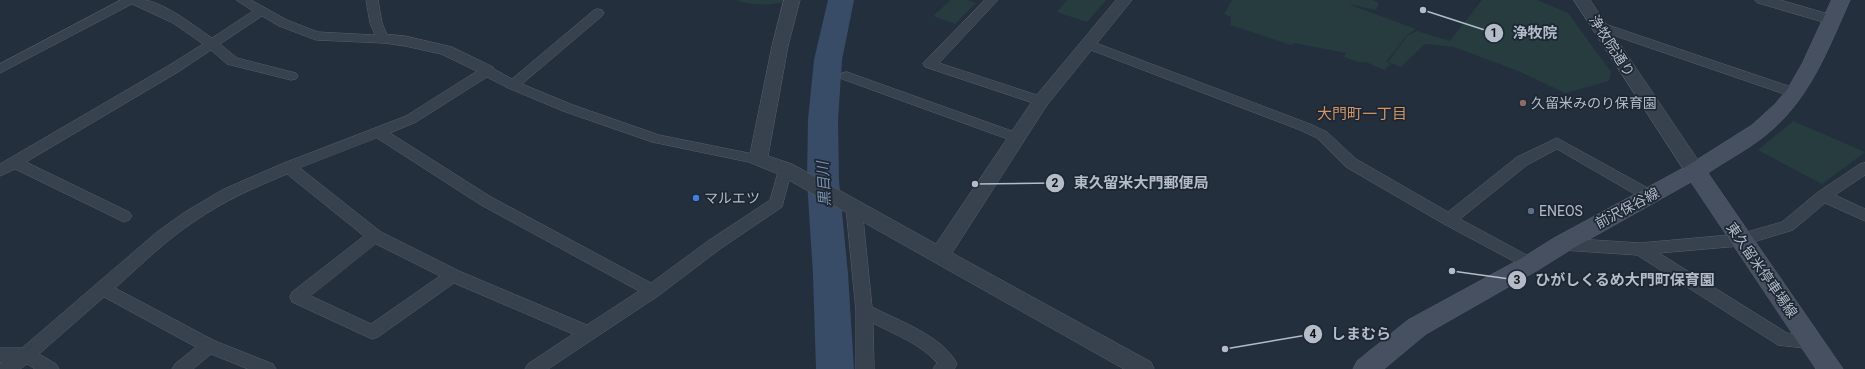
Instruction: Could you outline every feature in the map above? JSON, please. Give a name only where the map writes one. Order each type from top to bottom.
[{"type":"main road","name":"前沢保谷線","points":[[1366,369],[1417,327],[1530,264],[1562,244],[1695,171],[1758,130],[1782,109],[1794,93],[1812,64],[1841,0]]},
{"type":"main road","name":"東久留米停車場線","points":[[1695,171],[1740,240],[1830,369]]},
{"type":"street","points":[[0,69],[130,0]]},
{"type":"street","points":[[134,0],[150,6],[177,20],[211,43],[232,61],[291,76]]},
{"type":"street","points":[[242,0],[283,23],[316,36],[405,41],[446,50],[513,85],[602,121],[657,139],[758,159],[789,172],[1143,369]]},
{"type":"street","points":[[372,0],[376,23],[383,39]]},
{"type":"street","points":[[758,159],[780,46],[792,0]]},
{"type":"street","points":[[992,0],[930,64],[1041,101]]},
{"type":"street","points":[[939,256],[1041,101],[1124,0]]},
{"type":"street","name":"浄牧院通り","points":[[1582,0],[1636,84],[1695,171]]},
{"type":"street","points":[[1763,0],[1833,20]]},
{"type":"street","points":[[0,171],[174,69],[211,43],[262,11]]},
{"type":"street","points":[[513,85],[598,13]]},
{"type":"street","points":[[1599,26],[1794,93]]},
{"type":"street","points":[[1088,44],[1305,127],[1322,135],[1351,163],[1449,220],[1530,264]]},
{"type":"street","points":[[6,369],[103,289],[163,236],[190,216],[229,193],[289,166],[411,119],[487,71]]},
{"type":"street","points":[[847,76],[1018,138]]},
{"type":"street","points":[[379,132],[486,201],[652,290]]},
{"type":"street","points":[[1449,220],[1522,161],[1558,143],[1650,196]]},
{"type":"street","points":[[16,163],[124,216]]},
{"type":"street","points":[[289,166],[375,236],[452,276],[587,333]]},
{"type":"street","points":[[1562,244],[1640,249],[1740,240],[1787,226],[1823,196],[1865,168]]},
{"type":"street","points":[[534,369],[652,290],[714,245],[777,203],[789,172]]},
{"type":"street","points":[[1823,196],[1865,215]]},
{"type":"street","points":[[854,208],[864,311],[865,369]]},
{"type":"street","points":[[375,236],[298,297],[372,332],[452,276]]},
{"type":"street","points":[[1640,249],[1784,340],[1812,342]]},
{"type":"street","points":[[103,289],[210,346],[267,369]]},
{"type":"street","points":[[864,311],[931,346],[943,356],[948,364],[942,369]]},
{"type":"street","points":[[181,369],[210,346]]},
{"type":"street","points":[[0,355],[26,354],[50,369]]},
{"type":"green space","points":[[736,0],[786,0],[785,2],[779,3],[760,4]]},
{"type":"green space","points":[[951,0],[967,0],[976,3],[955,24],[933,16]]},
{"type":"green space","points":[[1067,0],[1106,0],[1087,22],[1057,12]]},
{"type":"green space","points":[[1232,0],[1373,0],[1379,3],[1376,10],[1348,4],[1416,29],[1406,36],[1386,62],[1390,64],[1384,70],[1366,62],[1358,62],[1344,57],[1346,53],[1294,43],[1291,45],[1230,25],[1231,17],[1224,14]]},
{"type":"green space","points":[[1482,0],[1537,0],[1568,13],[1611,72],[1609,81],[1565,93],[1518,71],[1454,47],[1425,44],[1401,67],[1388,62],[1407,36],[1417,31],[1450,41]]},
{"type":"green space","points":[[1793,121],[1865,152],[1822,184],[1758,150]]},
{"type":"waterway","name":"黒目川","points":[[835,369],[836,354],[833,330],[831,274],[823,181],[823,120],[828,60],[841,0]]},
{"type":"place","name":"浄牧院","points":[[1423,10]]},
{"type":"place","name":"久留米みのり保育園","points":[[1523,103]]},
{"type":"place","name":"東久留米大門郵便局","points":[[975,184]]},
{"type":"place","name":"マルエツ","points":[[696,198]]},
{"type":"place","name":"ENEOS","points":[[1531,211]]},
{"type":"place","name":"ひがしくるめ大門町保育園","points":[[1452,271]]},
{"type":"place","name":"しまむら","points":[[1225,349]]},
{"type":"district","name":"大門町一丁目","points":[[1362,114]]}]
